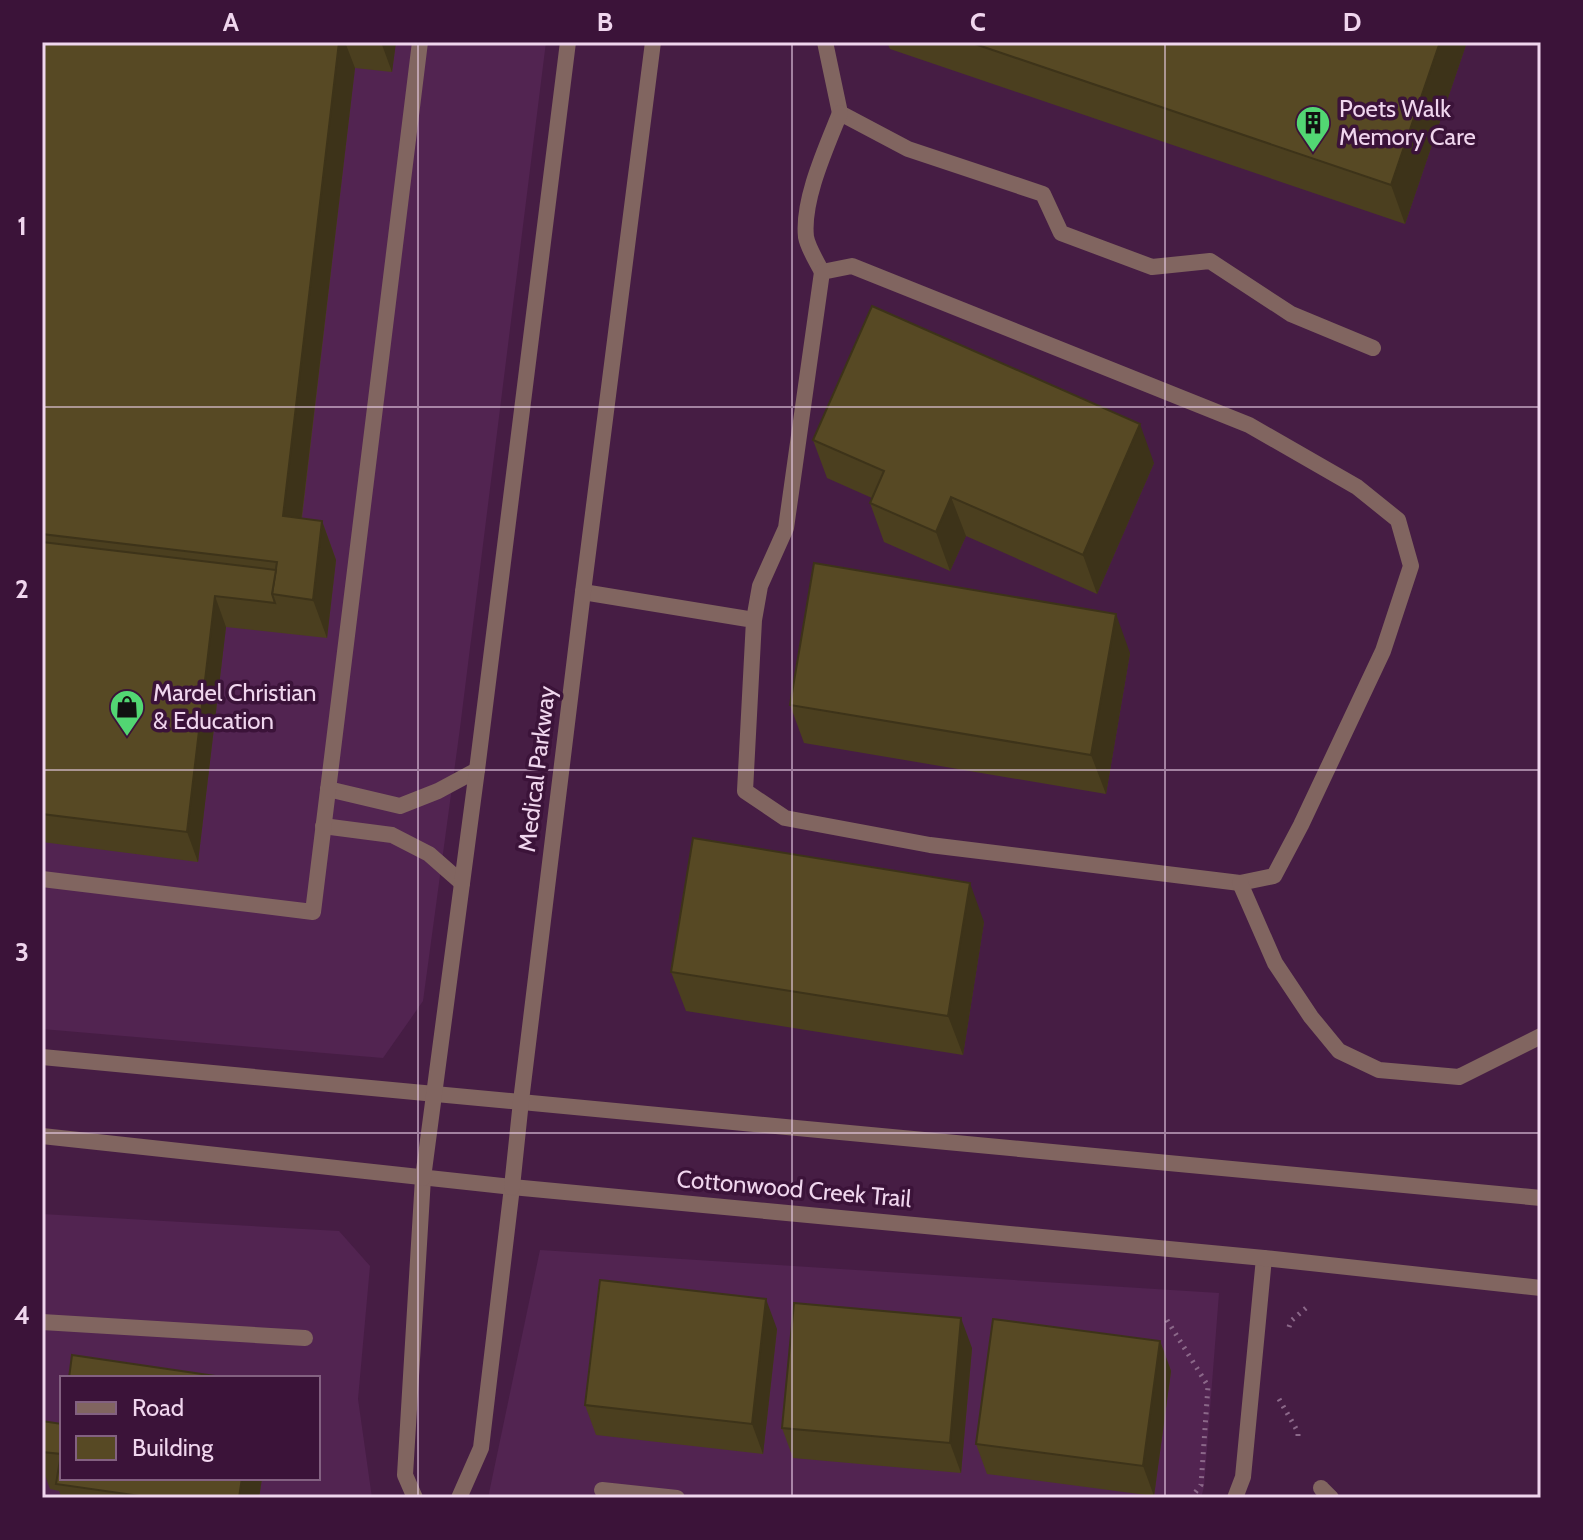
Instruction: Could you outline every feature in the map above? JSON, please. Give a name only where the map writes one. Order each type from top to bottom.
[{"type":"street","points":[[42,879],[313,912],[420,42]]},
{"type":"street","points":[[415,1498],[405,1475],[423,1178],[568,42]]},
{"type":"street","name":"Medical Parkway","points":[[459,1498],[481,1448],[583,592],[653,42]]},
{"type":"street","points":[[822,272],[852,266],[1249,425],[1357,487],[1398,520],[1411,566],[1383,651],[1274,876],[1240,883],[930,845],[785,818],[745,791],[754,620],[760,586],[786,528],[822,272],[806,239],[809,201],[840,113],[825,42]]},
{"type":"street","points":[[840,113],[908,149],[1043,194],[1061,233],[1152,267],[1210,261],[1291,314],[1373,348]]},
{"type":"street","points":[[583,592],[754,620]]},
{"type":"street","points":[[328,789],[400,806],[438,791],[477,770]]},
{"type":"street","points":[[323,826],[392,835],[429,854],[462,883]]},
{"type":"street","points":[[1240,883],[1275,963],[1311,1017],[1339,1051],[1379,1070],[1459,1077],[1541,1036]]},
{"type":"street","points":[[42,1057],[1541,1198]]},
{"type":"street","name":"Cottonwood Creek Trail","points":[[42,1136],[423,1178],[1264,1258],[1541,1288]]},
{"type":"street","points":[[1235,1498],[1243,1477],[1264,1258]]},
{"type":"street","points":[[42,1322],[305,1338]]},
{"type":"street","points":[[602,1490],[677,1498]]},
{"type":"path","points":[[1286,1333],[1291,1321],[1306,1308]]},
{"type":"path","points":[[1167,1320],[1208,1386],[1201,1485],[1191,1498]]},
{"type":"path","points":[[1277,1395],[1298,1432],[1298,1442]]},
{"type":"shaded area","points":[[42,42],[546,42],[423,1001],[383,1058],[42,1029]]},
{"type":"shaded area","points":[[42,1214],[339,1231],[370,1266],[358,1399],[372,1498],[42,1498]]},
{"type":"shaded area","points":[[540,1250],[1219,1293],[1201,1498],[488,1498]]},
{"type":"building","points":[[42,42],[339,42],[283,516],[322,521],[313,600],[272,594],[277,562],[42,534]]},
{"type":"building","name":"Poets Walk Memory Care","points":[[969,42],[1330,44],[1440,42],[1391,185]]},
{"type":"building","points":[[872,306],[1140,424],[1083,555],[951,497],[936,532],[870,503],[884,471],[813,440]]},
{"type":"building","name":"Mardel Christian & Education","points":[[42,542],[276,570],[272,594],[275,603],[215,596],[187,832],[42,814]]},
{"type":"building","points":[[814,563],[1116,614],[1091,755],[790,705]]},
{"type":"building","points":[[693,838],[970,883],[948,1016],[671,972]]},
{"type":"building","points":[[600,1280],[766,1299],[752,1424],[585,1405]]},
{"type":"building","points":[[794,1303],[961,1318],[950,1443],[782,1428]]},
{"type":"building","points":[[993,1319],[1160,1341],[1143,1466],[976,1444]]},
{"type":"building","points":[[72,1355],[215,1376],[69,1376]]},
{"type":"building","points":[[42,1421],[60,1424],[60,1454],[42,1452]]},
{"type":"building","points":[[60,1460],[60,1480],[242,1480],[239,1498],[154,1498],[56,1484]]},
{"type":"place","name":"Poets Walk Memory Care","points":[[1313,154]]},
{"type":"place","name":"Mardel Christian & Education","points":[[127,738]]}]
